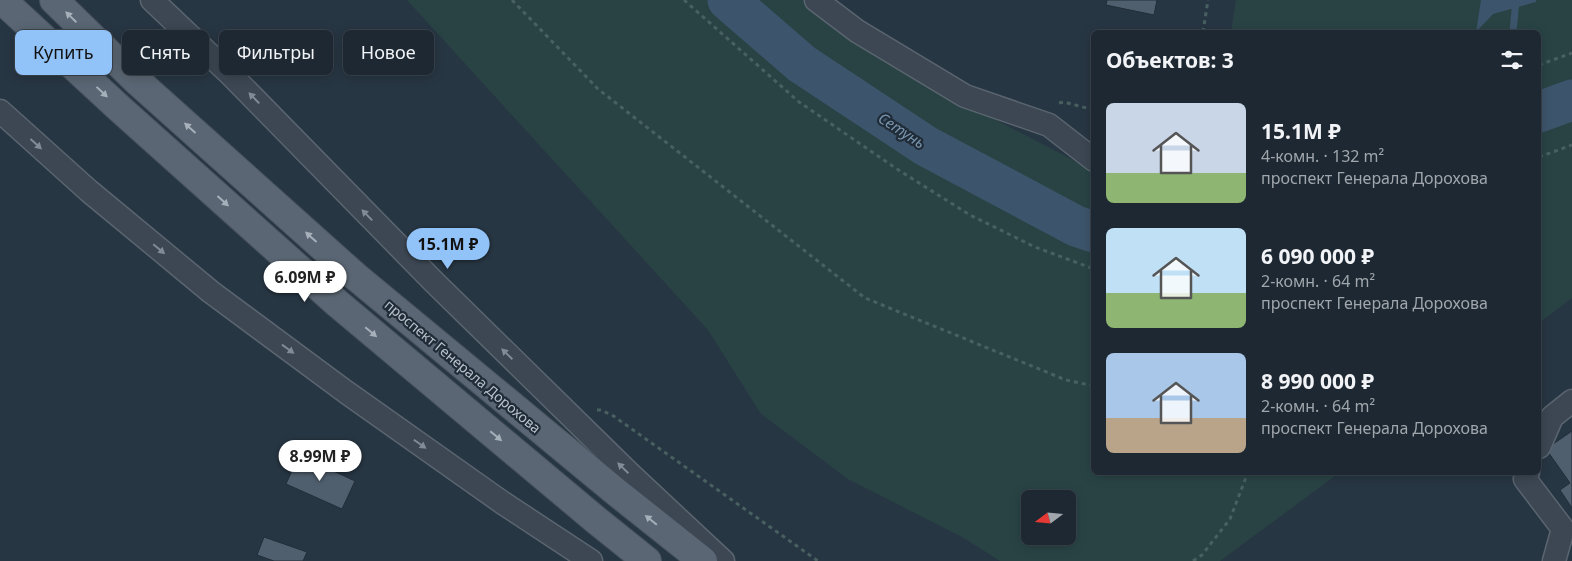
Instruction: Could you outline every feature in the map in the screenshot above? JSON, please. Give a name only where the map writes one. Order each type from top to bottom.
[{"type":"main road","points":[[2,0],[119,108],[337,303],[647,561]]},
{"type":"main road","name":"проспект Генерала Дорохова","points":[[54,0],[136,80],[355,276],[615,491],[703,561]]},
{"type":"street","points":[[152,0],[231,75],[434,282],[623,468],[723,561]]},
{"type":"street","points":[[816,0],[857,30],[965,96],[1049,125],[1091,158]]},
{"type":"street","points":[[0,111],[89,191],[211,292],[417,442],[592,561]]},
{"type":"street","points":[[1541,442],[1552,417],[1572,401]]},
{"type":"street","points":[[1527,475],[1525,479],[1563,529],[1554,561]]},
{"type":"path","points":[[512,0],[598,89],[865,298],[1066,380],[1091,385]]},
{"type":"path","points":[[684,0],[799,102],[900,171],[970,215],[1035,247],[1091,268]]},
{"type":"path","points":[[1202,30],[1208,0]]},
{"type":"path","points":[[1541,64],[1572,53]]},
{"type":"path","points":[[1541,156],[1572,144]]},
{"type":"path","points":[[594,411],[600,410],[612,414],[818,561]]},
{"type":"path","points":[[1193,561],[1202,555],[1230,518],[1247,475]]},
{"type":"green space","points":[[407,0],[835,0],[975,109],[1091,169],[1091,475],[1336,475],[1220,561],[1000,561],[962,537],[848,479],[761,414],[708,330]]},
{"type":"green space","points":[[1236,0],[1572,0],[1572,298],[1541,321],[1541,30],[1231,30]]},
{"type":"water","points":[[1481,0],[1536,0],[1536,2],[1493,14],[1476,30]]},
{"type":"building","points":[[1107,0],[1157,0],[1154,15],[1106,5]]},
{"type":"building","points":[[1572,431],[1572,508],[1560,490],[1570,483],[1546,449]]},
{"type":"building","points":[[299,455],[355,481],[342,509],[286,484]]},
{"type":"building","points":[[264,537],[307,552],[303,561],[274,561],[257,555]]},
{"type":"waterway","name":"Сетунь","points":[[728,0],[802,64],[926,146],[1076,226],[1091,231]]},
{"type":"waterway","points":[[1513,30],[1516,0]]},
{"type":"waterway","name":"Сетунь","points":[[1541,111],[1572,100]]}]
